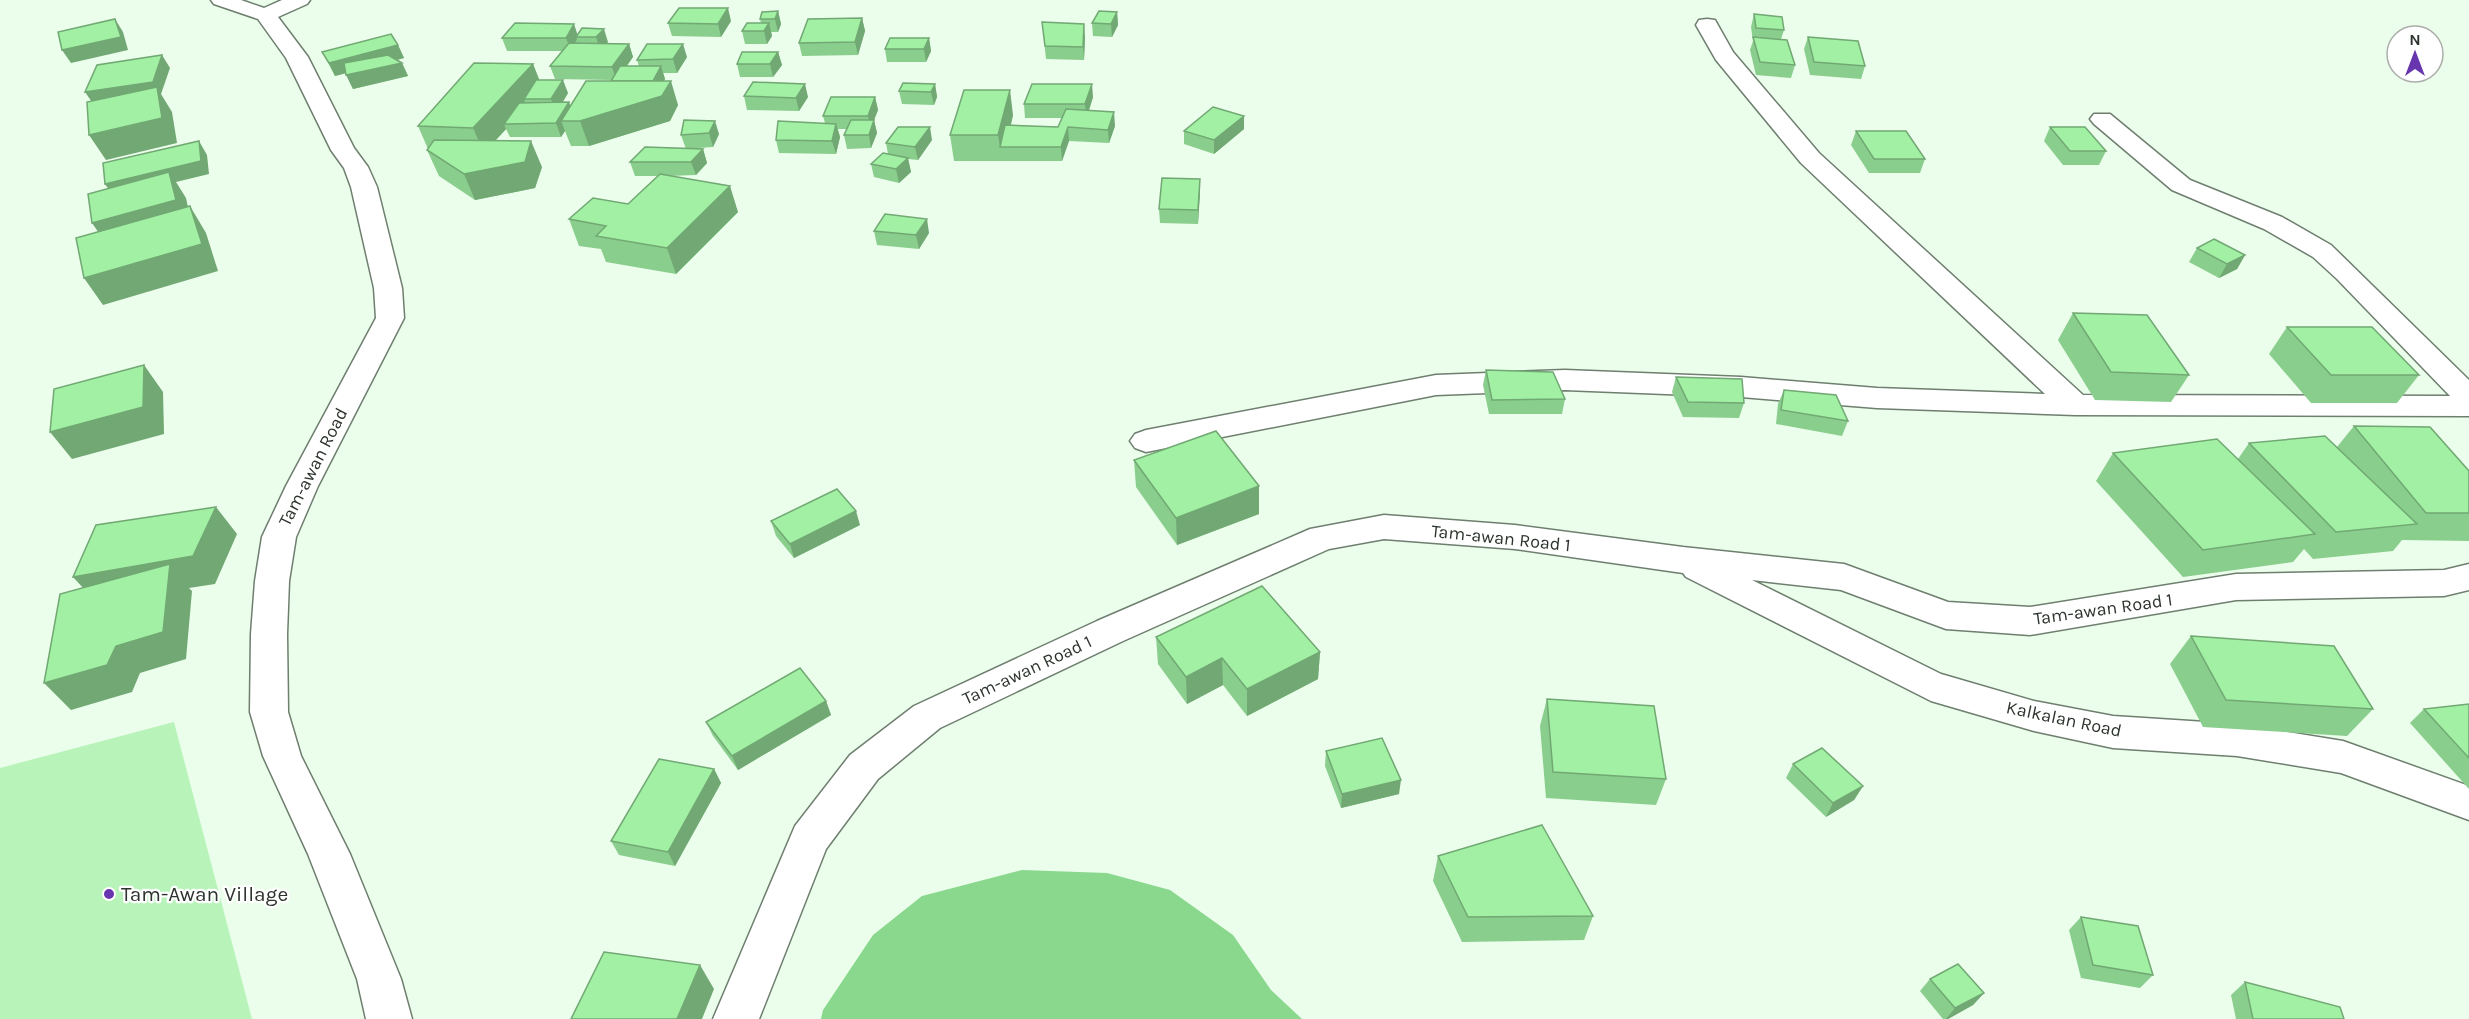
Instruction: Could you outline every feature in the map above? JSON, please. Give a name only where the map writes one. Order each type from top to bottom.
[{"type":"street","points":[[221,0],[265,15],[300,0]]},
{"type":"street","name":"Tam-awan Road","points":[[265,15],[297,57],[343,150],[356,167],[364,186],[388,288],[390,318],[307,476],[279,537],[272,581],[269,712],[282,756],[329,854],[379,979],[389,1019]]},
{"type":"street","points":[[1707,25],[1724,56],[1810,158],[2075,405]]},
{"type":"street","points":[[2102,119],[2181,185],[2273,223],[2322,251],[2347,273],[2469,398]]},
{"type":"street","points":[[1146,441],[1436,385],[1565,380],[1741,387],[1878,398],[2075,405],[2469,406]]},
{"type":"street","name":"Tam-awan Road 1","points":[[735,1019],[809,839],[864,766],[927,717],[1110,631],[1322,538],[1384,527],[1515,537],[1683,560],[1844,577],[1946,615],[2030,621],[2236,587],[2444,583],[2469,577]]},
{"type":"street","name":"Kalkalan Road","points":[[1683,560],[1931,686],[2034,716],[2113,732],[2237,740],[2343,757],[2469,803]]},
{"type":"green space","name":"Tam-Awan Village","points":[[174,722],[252,1019],[0,1019],[0,768]]},
{"type":"green space","points":[[1022,870],[1107,873],[1170,890],[1233,935],[1271,990],[1302,1019],[821,1019],[823,1010],[873,935],[922,896]]},
{"type":"building","points":[[679,8],[728,8],[718,24],[668,23]]},
{"type":"building","points":[[778,11],[775,19],[760,19],[762,12]]},
{"type":"building","points":[[1099,11],[1117,12],[1111,24],[1092,23]]},
{"type":"building","points":[[1754,14],[1782,17],[1784,30],[1756,28]]},
{"type":"building","points":[[862,18],[855,42],[799,43],[808,19]]},
{"type":"building","points":[[115,19],[121,37],[62,50],[58,32]]},
{"type":"building","points":[[1042,22],[1084,24],[1083,47],[1045,46]]},
{"type":"building","points":[[515,23],[574,24],[566,38],[502,38]]},
{"type":"building","points":[[747,23],[769,23],[764,31],[742,31]]},
{"type":"building","points":[[582,28],[604,29],[596,37],[576,37]]},
{"type":"building","points":[[391,34],[398,45],[329,63],[322,52]]},
{"type":"building","points":[[1753,37],[1787,40],[1795,65],[1760,62]]},
{"type":"building","points":[[1808,37],[1858,41],[1865,66],[1814,62]]},
{"type":"building","points":[[890,38],[929,38],[924,49],[885,49]]},
{"type":"building","points":[[569,43],[629,44],[612,67],[550,66]]},
{"type":"building","points":[[647,44],[683,44],[673,59],[637,60]]},
{"type":"building","points":[[742,52],[778,52],[770,64],[737,64]]},
{"type":"building","points":[[162,55],[153,82],[85,92],[97,65]]},
{"type":"building","points":[[388,55],[402,63],[346,75],[344,63]]},
{"type":"building","points":[[474,63],[533,64],[473,128],[418,126]]},
{"type":"building","points":[[620,66],[661,66],[653,81],[611,81]]},
{"type":"building","points":[[536,80],[563,80],[551,99],[524,99]]},
{"type":"building","points":[[586,81],[671,81],[662,96],[580,121],[561,121]]},
{"type":"building","points":[[753,82],[805,84],[796,98],[744,96]]},
{"type":"building","points":[[903,83],[935,84],[931,92],[899,91]]},
{"type":"building","points":[[1032,84],[1092,84],[1085,104],[1024,104]]},
{"type":"building","points":[[157,87],[162,118],[89,135],[87,102]]},
{"type":"building","points":[[964,90],[1010,90],[998,135],[950,135]]},
{"type":"building","points":[[831,97],[875,97],[868,116],[823,116]]},
{"type":"building","points":[[569,102],[556,123],[504,124],[519,103]]},
{"type":"building","points":[[1213,107],[1244,116],[1214,140],[1184,131]]},
{"type":"building","points":[[1066,109],[1114,112],[1108,130],[1068,127],[1061,147],[1000,147],[1005,125],[1058,127]]},
{"type":"building","points":[[684,120],[715,121],[709,133],[681,135]]},
{"type":"building","points":[[851,120],[874,120],[869,135],[844,135]]},
{"type":"building","points":[[778,121],[836,124],[832,141],[776,140]]},
{"type":"building","points":[[898,127],[930,127],[915,147],[886,143]]},
{"type":"building","points":[[2050,127],[2085,127],[2106,151],[2070,151]]},
{"type":"building","points":[[1856,131],[1906,131],[1925,159],[1874,159]]},
{"type":"building","points":[[434,140],[531,141],[525,162],[464,174],[427,150]]},
{"type":"building","points":[[199,141],[201,161],[105,184],[103,163]]},
{"type":"building","points":[[645,147],[703,149],[691,162],[630,162]]},
{"type":"building","points":[[883,153],[908,158],[896,169],[871,164]]},
{"type":"building","points":[[169,172],[176,200],[92,223],[88,194]]},
{"type":"building","points":[[660,174],[730,186],[667,248],[596,236],[606,226],[569,219],[593,198],[628,204]]},
{"type":"building","points":[[1162,178],[1200,179],[1198,210],[1159,209]]},
{"type":"building","points":[[190,206],[202,244],[84,278],[76,238]]},
{"type":"building","points":[[885,214],[927,219],[916,235],[874,231]]},
{"type":"building","points":[[2214,239],[2245,255],[2227,264],[2197,248]]},
{"type":"building","points":[[2073,313],[2147,315],[2189,375],[2111,372]]},
{"type":"building","points":[[2287,327],[2372,327],[2419,375],[2331,375]]},
{"type":"building","points":[[144,365],[143,407],[50,432],[54,389]]},
{"type":"building","points":[[1486,370],[1553,372],[1565,399],[1492,400]]},
{"type":"building","points":[[1676,377],[1742,379],[1744,403],[1688,402]]},
{"type":"building","points":[[1784,390],[1836,395],[1848,421],[1781,410]]},
{"type":"building","points":[[2354,426],[2430,427],[2469,471],[2469,513],[2426,513]]},
{"type":"building","points":[[1216,431],[1259,486],[1176,518],[1134,460]]},
{"type":"building","points":[[2325,436],[2417,524],[2336,532],[2249,443]]},
{"type":"building","points":[[2217,439],[2315,534],[2203,550],[2113,453]]},
{"type":"building","points":[[837,489],[856,511],[790,544],[771,521]]},
{"type":"building","points":[[216,507],[193,556],[73,577],[96,525]]},
{"type":"building","points":[[170,564],[163,632],[116,646],[107,665],[44,683],[60,594]]},
{"type":"building","points":[[1262,586],[1320,652],[1247,689],[1222,658],[1186,677],[1156,637]]},
{"type":"building","points":[[2191,636],[2334,646],[2373,709],[2226,700]]},
{"type":"building","points":[[800,668],[826,701],[732,756],[706,722]]},
{"type":"building","points":[[1547,699],[1654,706],[1666,779],[1553,772]]},
{"type":"building","points":[[2469,704],[2469,758],[2424,709]]},
{"type":"building","points":[[1382,738],[1401,780],[1342,794],[1326,751]]},
{"type":"building","points":[[1822,748],[1863,786],[1833,803],[1793,764]]},
{"type":"building","points":[[659,759],[714,769],[668,852],[611,841]]},
{"type":"building","points":[[1542,825],[1593,916],[1468,917],[1438,856]]},
{"type":"building","points":[[2081,917],[2138,926],[2153,975],[2093,965]]},
{"type":"building","points":[[604,952],[700,965],[677,1019],[571,1019]]},
{"type":"building","points":[[1958,964],[1984,993],[1955,1008],[1930,979]]},
{"type":"building","points":[[2245,982],[2340,1007],[2344,1019],[2253,1019]]},
{"type":"place","name":"Tam-Awan Village","points":[[109,894]]}]
